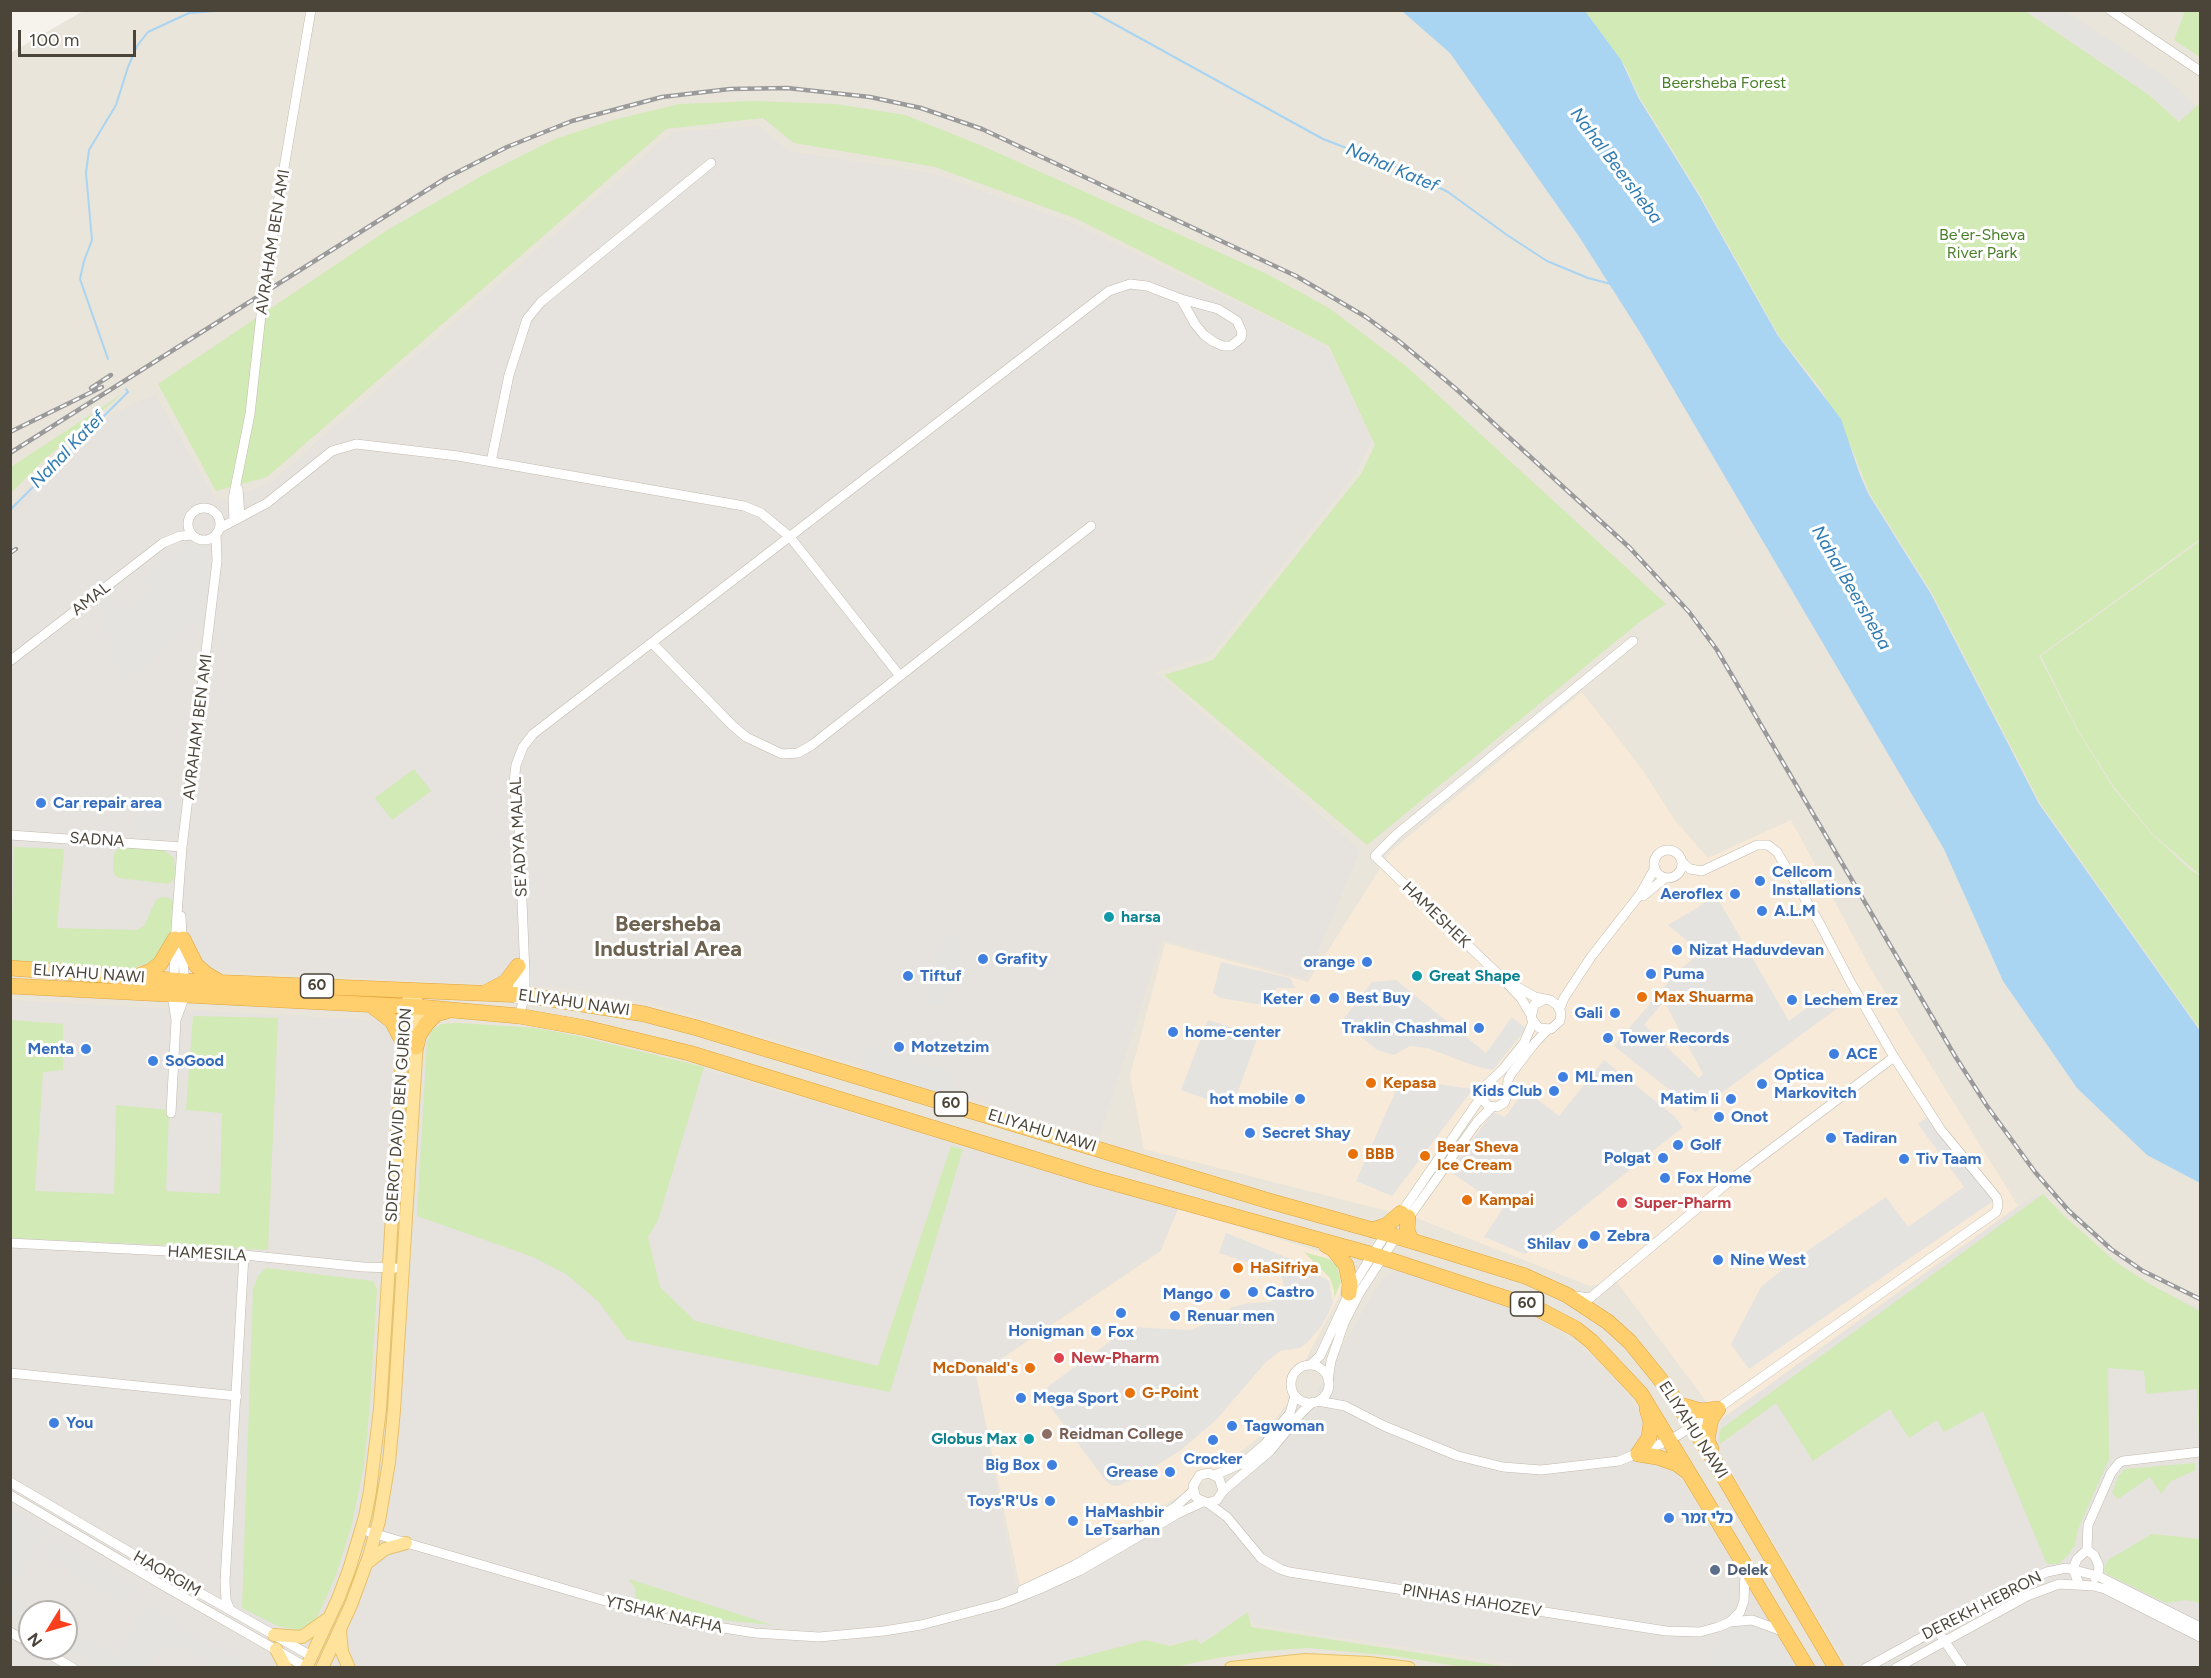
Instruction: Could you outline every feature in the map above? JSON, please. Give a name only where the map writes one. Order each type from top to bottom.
[{"type":"highway","points":[[135,977],[151,971],[160,964],[179,939],[196,965],[210,978],[221,982]]},
{"type":"highway","points":[[482,994],[506,982],[518,966]]},
{"type":"highway","name":"ELIYAHU NAWI","points":[[10,968],[135,977],[178,988],[221,982],[412,990],[520,995],[612,1007],[697,1028],[1412,1240],[1524,1276],[1567,1295],[1608,1322],[1630,1342],[1680,1405],[1836,1668]]},
{"type":"highway","name":"ELIYAHU NAWI","points":[[10,986],[178,988],[448,1010],[519,1017],[586,1028],[689,1053],[1092,1178],[1376,1256],[1525,1304],[1556,1317],[1591,1341],[1624,1374],[1645,1400],[1807,1668]]},
{"type":"highway","points":[[371,1005],[392,1021],[409,1043],[419,1035],[436,1014],[448,1010]]},
{"type":"highway","points":[[1385,1233],[1388,1225],[1405,1215],[1407,1231],[1412,1240]]},
{"type":"highway","points":[[1319,1240],[1333,1249],[1346,1265],[1350,1284],[1348,1293]]},
{"type":"highway","points":[[1645,1400],[1651,1428],[1649,1438],[1638,1454],[1657,1457],[1677,1464],[1690,1474]]},
{"type":"highway","points":[[1680,1405],[1701,1411],[1718,1409]]},
{"type":"highway","points":[[1714,1460],[1707,1440],[1712,1419],[1718,1409]]},
{"type":"highway","points":[[1828,1653],[1849,1668]]},
{"type":"main road","name":"SDEROT DAVID BEN GURION","points":[[308,1664],[345,1580],[361,1530],[375,1460],[388,1267],[412,990]]},
{"type":"main road","name":"SDEROT DAVID BEN GURION","points":[[326,1666],[375,1534],[389,1462],[403,1269],[409,1043]]},
{"type":"main road","points":[[366,1563],[385,1549],[406,1543]]},
{"type":"main road","points":[[274,1635],[302,1637],[319,1627],[329,1617]]},
{"type":"main road","points":[[340,1629],[342,1652],[349,1668]]},
{"type":"main road","points":[[276,1648],[286,1668]]},
{"type":"main road","points":[[1231,1668],[1305,1660],[1369,1663],[1409,1668]]},
{"type":"main road","name":"HAORGIM","points":[[308,1664],[326,1666]]},
{"type":"street","name":"AVRAHAM BEN AMI","points":[[236,517],[237,474],[250,414],[265,279],[311,10]]},
{"type":"street","points":[[2110,10],[2200,71]]},
{"type":"street","points":[[2188,63],[2200,76]]},
{"type":"street","points":[[491,462],[509,375],[527,318],[541,302],[711,163]]},
{"type":"street","name":"SE'ADYA MALAL","points":[[519,1017],[523,937],[519,825],[513,782],[523,747],[533,734],[1109,291],[1130,284],[1147,286],[1181,299],[1218,309],[1232,316],[1241,327],[1241,338],[1231,346],[1223,346],[1214,342],[1195,324],[1181,299]]},
{"type":"street","points":[[204,540],[236,517],[267,504],[332,451],[356,444],[458,456],[744,506],[761,513],[790,537],[900,676]]},
{"type":"street","points":[[217,561],[204,540],[192,535],[187,522],[191,513],[198,508],[208,507],[216,512],[236,517]]},
{"type":"street","points":[[216,512],[220,520],[218,531]]},
{"type":"street","name":"AMAL","points":[[10,661],[172,538],[187,522]]},
{"type":"street","points":[[652,643],[746,737],[782,754],[804,751],[1091,526]]},
{"type":"street","name":"AVRAHAM BEN AMI","points":[[171,1113],[178,988],[182,847],[217,561],[218,531]]},
{"type":"street","name":"AMAL","points":[[172,538],[192,535]]},
{"type":"street","name":"HAMESHEK","points":[[1532,1018],[1521,998],[1498,974],[1375,856],[1397,834],[1633,641]]},
{"type":"street","name":"SADNA","points":[[10,835],[182,847]]},
{"type":"street","points":[[1222,1493],[1222,1481],[1215,1475],[1209,1473],[1200,1475],[1194,1482],[1193,1491],[1198,1500],[1205,1503],[1214,1502],[1270,1451],[1296,1418],[1316,1402],[1323,1397],[1328,1383],[1331,1361],[1344,1323],[1360,1292],[1376,1256],[1385,1233],[1405,1215],[1481,1117],[1492,1107],[1504,1103],[1511,1074],[1547,1030],[1555,1027],[1560,1021],[1560,1008],[1564,998],[1613,927],[1646,886],[1654,868],[1656,856],[1668,849],[1676,852],[1690,869],[1702,871],[1757,845],[1768,845],[1774,849],[1819,922],[1894,1057],[1941,1130],[1997,1198],[1998,1209],[1718,1409],[1670,1440],[1619,1461],[1541,1470],[1503,1467],[1458,1456],[1405,1436],[1345,1406],[1316,1402],[1304,1402],[1295,1396],[1291,1386],[1293,1375],[1301,1367],[1310,1365],[1320,1356],[1348,1293],[1376,1256]]},
{"type":"street","points":[[1632,905],[1665,878],[1677,876],[1683,863]]},
{"type":"street","points":[[1654,868],[1665,878]]},
{"type":"street","name":"SE'ADYA MALAL","points":[[520,995],[518,966],[523,937]]},
{"type":"street","name":"HAMESHEK","points":[[1498,974],[1530,995],[1547,1000]]},
{"type":"street","points":[[1405,1215],[1481,1097],[1484,1086],[1524,1042],[1534,1005],[1547,1000],[1577,978]]},
{"type":"street","points":[[1547,1000],[1560,1008]]},
{"type":"street","points":[[1532,1018],[1539,1028],[1547,1030]]},
{"type":"street","points":[[1567,1295],[1590,1298],[1737,1175],[1894,1057]]},
{"type":"street","points":[[1490,1082],[1498,1082],[1506,1089]]},
{"type":"street","points":[[1481,1097],[1485,1104],[1492,1107]]},
{"type":"street","name":"HAMESILA","points":[[10,1243],[244,1256],[363,1268],[403,1269]]},
{"type":"street","points":[[230,1610],[226,1600],[225,1581],[244,1256]]},
{"type":"street","points":[[1310,1365],[1322,1370],[1328,1383],[1345,1406]]},
{"type":"street","points":[[10,1372],[237,1396]]},
{"type":"street","points":[[1215,1475],[1243,1463],[1264,1445],[1290,1413],[1295,1396]]},
{"type":"street","points":[[2086,1550],[2096,1559],[2098,1576],[2082,1585],[2073,1569],[2077,1558],[2086,1550],[2088,1525],[2111,1473],[2119,1463],[2200,1452]]},
{"type":"street","name":"HAORGIM","points":[[10,1482],[274,1635],[308,1664]]},
{"type":"street","name":"YTSHAK NAFHA","points":[[975,1612],[1075,1565],[1173,1508],[1193,1491]]},
{"type":"street","name":"PINHAS HAHOZEV","points":[[1222,1493],[1233,1523]]},
{"type":"street","name":"HAORGIM","points":[[10,1495],[164,1586],[308,1664]]},
{"type":"street","name":"YTSHAK NAFHA","points":[[361,1530],[634,1611],[692,1624],[754,1633],[819,1637],[854,1635],[921,1625],[975,1612],[1042,1588],[1078,1571],[1177,1514],[1205,1503]]},
{"type":"street","name":"PINHAS HAHOZEV","points":[[1205,1503],[1233,1523],[1261,1558],[1289,1572],[1666,1630],[1700,1632],[1730,1622],[1757,1621],[1776,1628],[1790,1637]]},
{"type":"street","points":[[1730,1622],[1740,1612],[1744,1601],[1745,1563]]},
{"type":"street","name":"DEREKH HEBRON","points":[[1866,1668],[2036,1576],[2057,1570],[2073,1569],[2098,1576],[2200,1627]]},
{"type":"street","points":[[207,1598],[218,1592],[225,1581]]},
{"type":"street","name":"DEREKH HEBRON","points":[[1896,1668],[2041,1590],[2060,1584],[2105,1589],[2200,1637]]},
{"type":"street","points":[[1938,1629],[1963,1668]]},
{"type":"street","points":[[59,1660],[73,1668]]},
{"type":"shaded area","points":[[85,10],[2200,11],[2200,1667],[11,1667],[10,53]]},
{"type":"shaded area","points":[[2026,11],[2065,11],[2163,76],[2196,106],[2179,121],[2150,95]]},
{"type":"shaded area","points":[[759,126],[788,151],[932,173],[1072,223],[1326,345],[1372,439],[1357,471],[1210,656],[1155,672],[1360,850],[1306,979],[1162,940],[1099,1137],[659,1005],[566,988],[247,972],[11,955],[11,505],[75,442],[118,411],[155,394],[217,502],[270,483],[672,132]]},
{"type":"shaded area","points":[[189,544],[205,548],[210,565],[205,616],[191,628],[142,581]]},
{"type":"shaded area","points":[[146,591],[189,629],[121,683],[100,608],[111,599],[123,613]]},
{"type":"shaded area","points":[[1582,692],[1642,769],[1675,820],[1708,858],[1791,820],[1871,969],[2018,1206],[1720,1420],[1616,1281],[1590,1286],[1419,1219],[1144,1149],[1130,1076],[1165,943],[1308,982],[1391,851]]},
{"type":"shaded area","points":[[138,797],[180,799],[178,827],[167,833],[136,832]]},
{"type":"shaded area","points":[[1715,894],[1789,1021],[1834,988],[1842,1005],[1695,1112],[1614,1046],[1677,972],[1701,952],[1668,925]],"holes":[[[1664,1001],[1703,1074],[1699,1078],[1644,1025]]]},
{"type":"shaded area","points":[[943,935],[963,941],[943,1007],[923,1001]]},
{"type":"shaded area","points":[[1221,962],[1290,978],[1295,988],[1277,988],[1268,1004],[1221,998],[1213,993]]},
{"type":"shaded area","points":[[1396,980],[1486,1053],[1512,1017],[1526,1029],[1493,1070],[1478,1067],[1427,1048],[1410,1046],[1394,1055],[1377,1050],[1342,1021],[1372,982]]},
{"type":"shaded area","points":[[10,1000],[387,1021],[569,1040],[661,1057],[1178,1209],[1160,1251],[976,1375],[1018,1600],[1064,1583],[1235,1486],[1305,1414],[1383,1278],[1398,1270],[1536,1316],[1590,1355],[1624,1390],[1799,1667],[1535,1667],[1255,1624],[1248,1613],[1200,1643],[1195,1639],[1165,1645],[1147,1640],[1060,1664],[1054,1668],[348,1668],[308,1645],[296,1667],[11,1667]]},
{"type":"shaded area","points":[[1208,1020],[1258,1036],[1232,1108],[1181,1090]]},
{"type":"shaded area","points":[[868,1048],[952,1072],[946,1096],[861,1072]]},
{"type":"shaded area","points":[[1604,1060],[1674,1116],[1683,1127],[1525,1254],[1484,1237],[1503,1208],[1449,1171],[1493,1112],[1505,1117],[1525,1090],[1559,1116]]},
{"type":"shaded area","points":[[1401,1079],[1473,1089],[1392,1196],[1356,1181]]},
{"type":"shaded area","points":[[1933,1113],[1996,1199],[1749,1369],[1731,1344],[1761,1287],[1798,1257],[1886,1197],[1908,1227],[1964,1187],[1918,1124]]},
{"type":"shaded area","points":[[2037,1194],[2097,1251],[2141,1281],[2200,1308],[2200,1667],[1848,1667],[1716,1443],[1722,1419]]},
{"type":"shaded area","points":[[1178,1208],[1331,1255],[1340,1263],[1345,1285],[1306,1359],[1289,1378],[1288,1403],[1263,1434],[1203,1482],[1069,1562],[1020,1586],[976,1376],[1161,1251]]},
{"type":"shaded area","points":[[1226,1233],[1293,1260],[1329,1281],[1333,1302],[1328,1314],[1307,1343],[1300,1348],[1280,1351],[1265,1363],[1217,1419],[1181,1450],[1143,1474],[1118,1486],[1111,1485],[1046,1401],[1044,1392],[1050,1385],[1130,1327],[1190,1330],[1207,1324],[1232,1307],[1270,1302],[1276,1299],[1285,1288],[1280,1273],[1219,1253]]},
{"type":"shaded area","points":[[11,1508],[46,1529],[17,1581],[11,1578]]},
{"type":"shaded area","points":[[50,1538],[136,1588],[127,1604],[41,1554]]},
{"type":"shaded area","points":[[14,1598],[18,1600],[18,1620],[11,1616],[11,1604]]},
{"type":"shaded area","points":[[145,1607],[254,1667],[216,1667],[174,1643],[162,1648],[145,1667],[110,1667]]},
{"type":"shaded area","points":[[1753,1623],[1776,1634],[1797,1667],[1712,1668],[1717,1641],[1729,1628]]},
{"type":"shaded area","points":[[78,1634],[113,1655],[106,1667],[99,1667],[78,1655]]},
{"type":"green space","name":"Be'er-Sheva River Park","points":[[1585,11],[2025,11],[2149,95],[2179,122],[2200,103],[2200,539],[2039,656],[2077,730],[2114,789],[2151,833],[2188,868],[2200,876],[2200,1029],[2040,803],[1932,593],[1870,494],[1852,449],[1821,389],[1779,336],[1699,193],[1640,98],[1625,66]]},
{"type":"green space","points":[[2185,11],[2200,11],[2200,57],[2174,40]]},
{"type":"green space","points":[[754,101],[836,104],[905,115],[985,147],[1265,273],[1329,308],[1406,366],[1666,604],[1642,620],[1367,845],[1164,675],[1213,660],[1361,474],[1375,445],[1329,346],[1077,219],[935,167],[794,143],[763,118],[666,129],[267,477],[216,491],[158,384],[389,229],[487,173],[555,139],[613,120],[679,104]]},
{"type":"green space","points":[[122,394],[46,458],[11,493],[11,467]]},
{"type":"green space","points":[[2200,541],[2200,875],[2152,833],[2115,788],[2078,730],[2041,656]]},
{"type":"green space","points":[[414,769],[431,791],[392,820],[375,798]]},
{"type":"green space","points":[[14,847],[64,849],[57,928],[136,930],[144,926],[156,900],[162,897],[176,902],[170,943],[154,961],[131,969],[11,962]]},
{"type":"green space","points":[[122,847],[163,850],[174,858],[175,877],[169,884],[119,878],[113,871],[114,854]]},
{"type":"green space","points":[[193,1016],[278,1018],[268,1250],[11,1238],[11,1020],[63,1024],[63,1070],[43,1072],[35,1191],[114,1194],[116,1105],[169,1110],[166,1191],[220,1194],[222,1113],[186,1110]]},
{"type":"green space","points":[[441,1024],[536,1028],[704,1067],[658,1220],[648,1237],[660,1287],[695,1321],[878,1366],[951,1146],[963,1149],[890,1392],[627,1340],[598,1301],[566,1274],[533,1257],[417,1216],[427,1042],[432,1030]]},
{"type":"green space","points":[[2043,1194],[2117,1263],[2200,1311],[2200,1446],[2197,1389],[2146,1394],[2144,1371],[2108,1368],[2109,1459],[2078,1529],[2075,1545],[2058,1564],[2047,1564],[1983,1411],[1944,1432],[1937,1420],[1909,1438],[1890,1409],[1813,1461],[1776,1403],[1720,1444],[1721,1429]]},
{"type":"green space","points":[[1304,1252],[1329,1259],[1337,1266],[1341,1282],[1334,1298],[1330,1278]]},
{"type":"green space","points":[[266,1268],[373,1281],[377,1289],[364,1465],[352,1524],[336,1575],[316,1620],[298,1630],[278,1626],[242,1608],[253,1289],[258,1276]]},
{"type":"green space","points":[[2195,1463],[2196,1470],[2171,1481],[2161,1494],[2150,1477],[2118,1499],[2112,1493],[2118,1477],[2125,1469]]},
{"type":"green space","points":[[2152,1534],[2200,1539],[2200,1603],[2187,1600],[2166,1603],[2105,1573],[2104,1568],[2108,1560]]},
{"type":"green space","points":[[629,1579],[772,1625],[702,1618],[637,1603],[635,1588]]},
{"type":"green space","points":[[1248,1612],[1251,1627],[1509,1667],[1463,1667],[1394,1656],[1308,1648],[1264,1651],[1175,1667],[1053,1667],[1062,1662],[1146,1640],[1170,1646],[1196,1639],[1201,1644]]},
{"type":"water","name":"Nahal Beersheba","points":[[1402,11],[1585,11],[1621,60],[1639,99],[1698,194],[1778,336],[1841,419],[1869,495],[1931,594],[2039,804],[2200,1031],[2200,1183],[2147,1155],[2077,1088],[2003,981],[1944,849],[1641,334],[1578,235],[1450,53]]},
{"type":"waterway","name":"Nahal Katef","points":[[108,359],[80,279],[92,240],[86,173],[89,150],[116,105],[137,46],[148,32],[189,13],[231,10]]},
{"type":"waterway","name":"Nahal Katef","points":[[1089,10],[1323,139],[1401,169],[1448,192],[1547,261],[1588,278],[1611,284]]},
{"type":"waterway","name":"Nahal Katef","points":[[10,510],[128,392],[126,389]]},
{"type":"railway","points":[[10,453],[446,178],[507,147],[572,121],[662,97],[730,89],[787,88],[870,97],[921,108],[982,129],[1296,276],[1366,317],[1455,388],[1630,548],[1689,612],[1717,650],[1955,1056],[1987,1106],[2035,1172],[2069,1211],[2111,1249],[2143,1271],[2200,1299]]},
{"type":"railway","points":[[91,388],[111,375]]},
{"type":"railway","points":[[10,432],[102,387]]},
{"type":"railway","points":[[10,553],[16,549]]},
{"type":"place","name":"Car repair area","points":[[41,803]]},
{"type":"place","name":"Cellcom Installations","points":[[1760,881]]},
{"type":"place","name":"Aeroflex","points":[[1735,894]]},
{"type":"place","name":"A.L.M","points":[[1762,911]]},
{"type":"place","name":"harsa","points":[[1109,917]]},
{"type":"place","name":"Nizat Haduvdevan","points":[[1677,950]]},
{"type":"place","name":"Grafity","points":[[983,959]]},
{"type":"place","name":"orange","points":[[1367,962]]},
{"type":"place","name":"Puma","points":[[1651,974]]},
{"type":"place","name":"Tiftuf","points":[[908,976]]},
{"type":"place","name":"Great Shape","points":[[1417,976]]},
{"type":"place","name":"Max Shuarma","points":[[1642,997]]},
{"type":"place","name":"Best Buy","points":[[1334,998]]},
{"type":"place","name":"Keter","points":[[1315,999]]},
{"type":"place","name":"Lechem Erez","points":[[1792,1000]]},
{"type":"place","name":"Gali","points":[[1615,1013]]},
{"type":"place","name":"Traklin Chashmal","points":[[1479,1028]]},
{"type":"place","name":"home-center","points":[[1173,1032]]},
{"type":"place","name":"Tower Records","points":[[1608,1038]]},
{"type":"place","name":"Motzetzim","points":[[899,1047]]},
{"type":"place","name":"Menta","points":[[86,1049]]},
{"type":"place","name":"ACE","points":[[1834,1054]]},
{"type":"place","name":"SoGood","points":[[153,1061]]},
{"type":"place","name":"ML men","points":[[1563,1077]]},
{"type":"place","name":"Kepasa","points":[[1371,1083]]},
{"type":"place","name":"Optica Markovitch","points":[[1762,1084]]},
{"type":"place","name":"Kids Club","points":[[1554,1091]]},
{"type":"place","name":"hot mobile","points":[[1300,1099]]},
{"type":"place","name":"Matim li","points":[[1731,1099]]},
{"type":"place","name":"Onot","points":[[1719,1117]]},
{"type":"place","name":"Secret Shay","points":[[1250,1133]]},
{"type":"place","name":"Tadiran","points":[[1831,1138]]},
{"type":"place","name":"Golf","points":[[1678,1145]]},
{"type":"place","name":"BBB","points":[[1353,1154]]},
{"type":"place","name":"Bear Sheva Ice Cream","points":[[1425,1156]]},
{"type":"place","name":"Polgat","points":[[1663,1158]]},
{"type":"place","name":"Tiv Taam","points":[[1904,1159]]},
{"type":"place","name":"Fox Home","points":[[1665,1178]]},
{"type":"place","name":"Kampai","points":[[1467,1200]]},
{"type":"place","name":"Super-Pharm","points":[[1622,1203]]},
{"type":"place","name":"Zebra","points":[[1595,1236]]},
{"type":"place","name":"Shilav","points":[[1583,1244]]},
{"type":"place","name":"Nine West","points":[[1718,1260]]},
{"type":"place","name":"HaSifriya","points":[[1238,1268]]},
{"type":"place","name":"Castro","points":[[1253,1292]]},
{"type":"place","name":"Mango","points":[[1225,1294]]},
{"type":"place","name":"Fox","points":[[1121,1313]]},
{"type":"place","name":"Renuar men","points":[[1175,1316]]},
{"type":"place","name":"Honigman","points":[[1096,1331]]},
{"type":"place","name":"New-Pharm","points":[[1059,1358]]},
{"type":"place","name":"McDonald's","points":[[1030,1368]]},
{"type":"place","name":"G-Point","points":[[1130,1393]]},
{"type":"place","name":"Mega Sport","points":[[1021,1398]]},
{"type":"place","name":"You","points":[[54,1423]]},
{"type":"place","name":"Tagwoman","points":[[1232,1426]]},
{"type":"place","name":"Reidman College","points":[[1047,1434]]},
{"type":"place","name":"Globus Max","points":[[1029,1439]]},
{"type":"place","name":"Crocker","points":[[1213,1440]]},
{"type":"place","name":"Big Box","points":[[1052,1465]]},
{"type":"place","name":"Grease","points":[[1170,1472]]},
{"type":"place","name":"Toys'R'Us","points":[[1050,1501]]},
{"type":"place","name":"כלי זמר","points":[[1669,1518]]},
{"type":"place","name":"HaMashbir LeTsarhan","points":[[1073,1521]]},
{"type":"place","name":"Delek","points":[[1715,1570]]},
{"type":"district","name":"Beersheba Industrial Area","points":[[668,938]]},
{"type":"park label","name":"Beersheba Forest","points":[[1724,83]]}]
